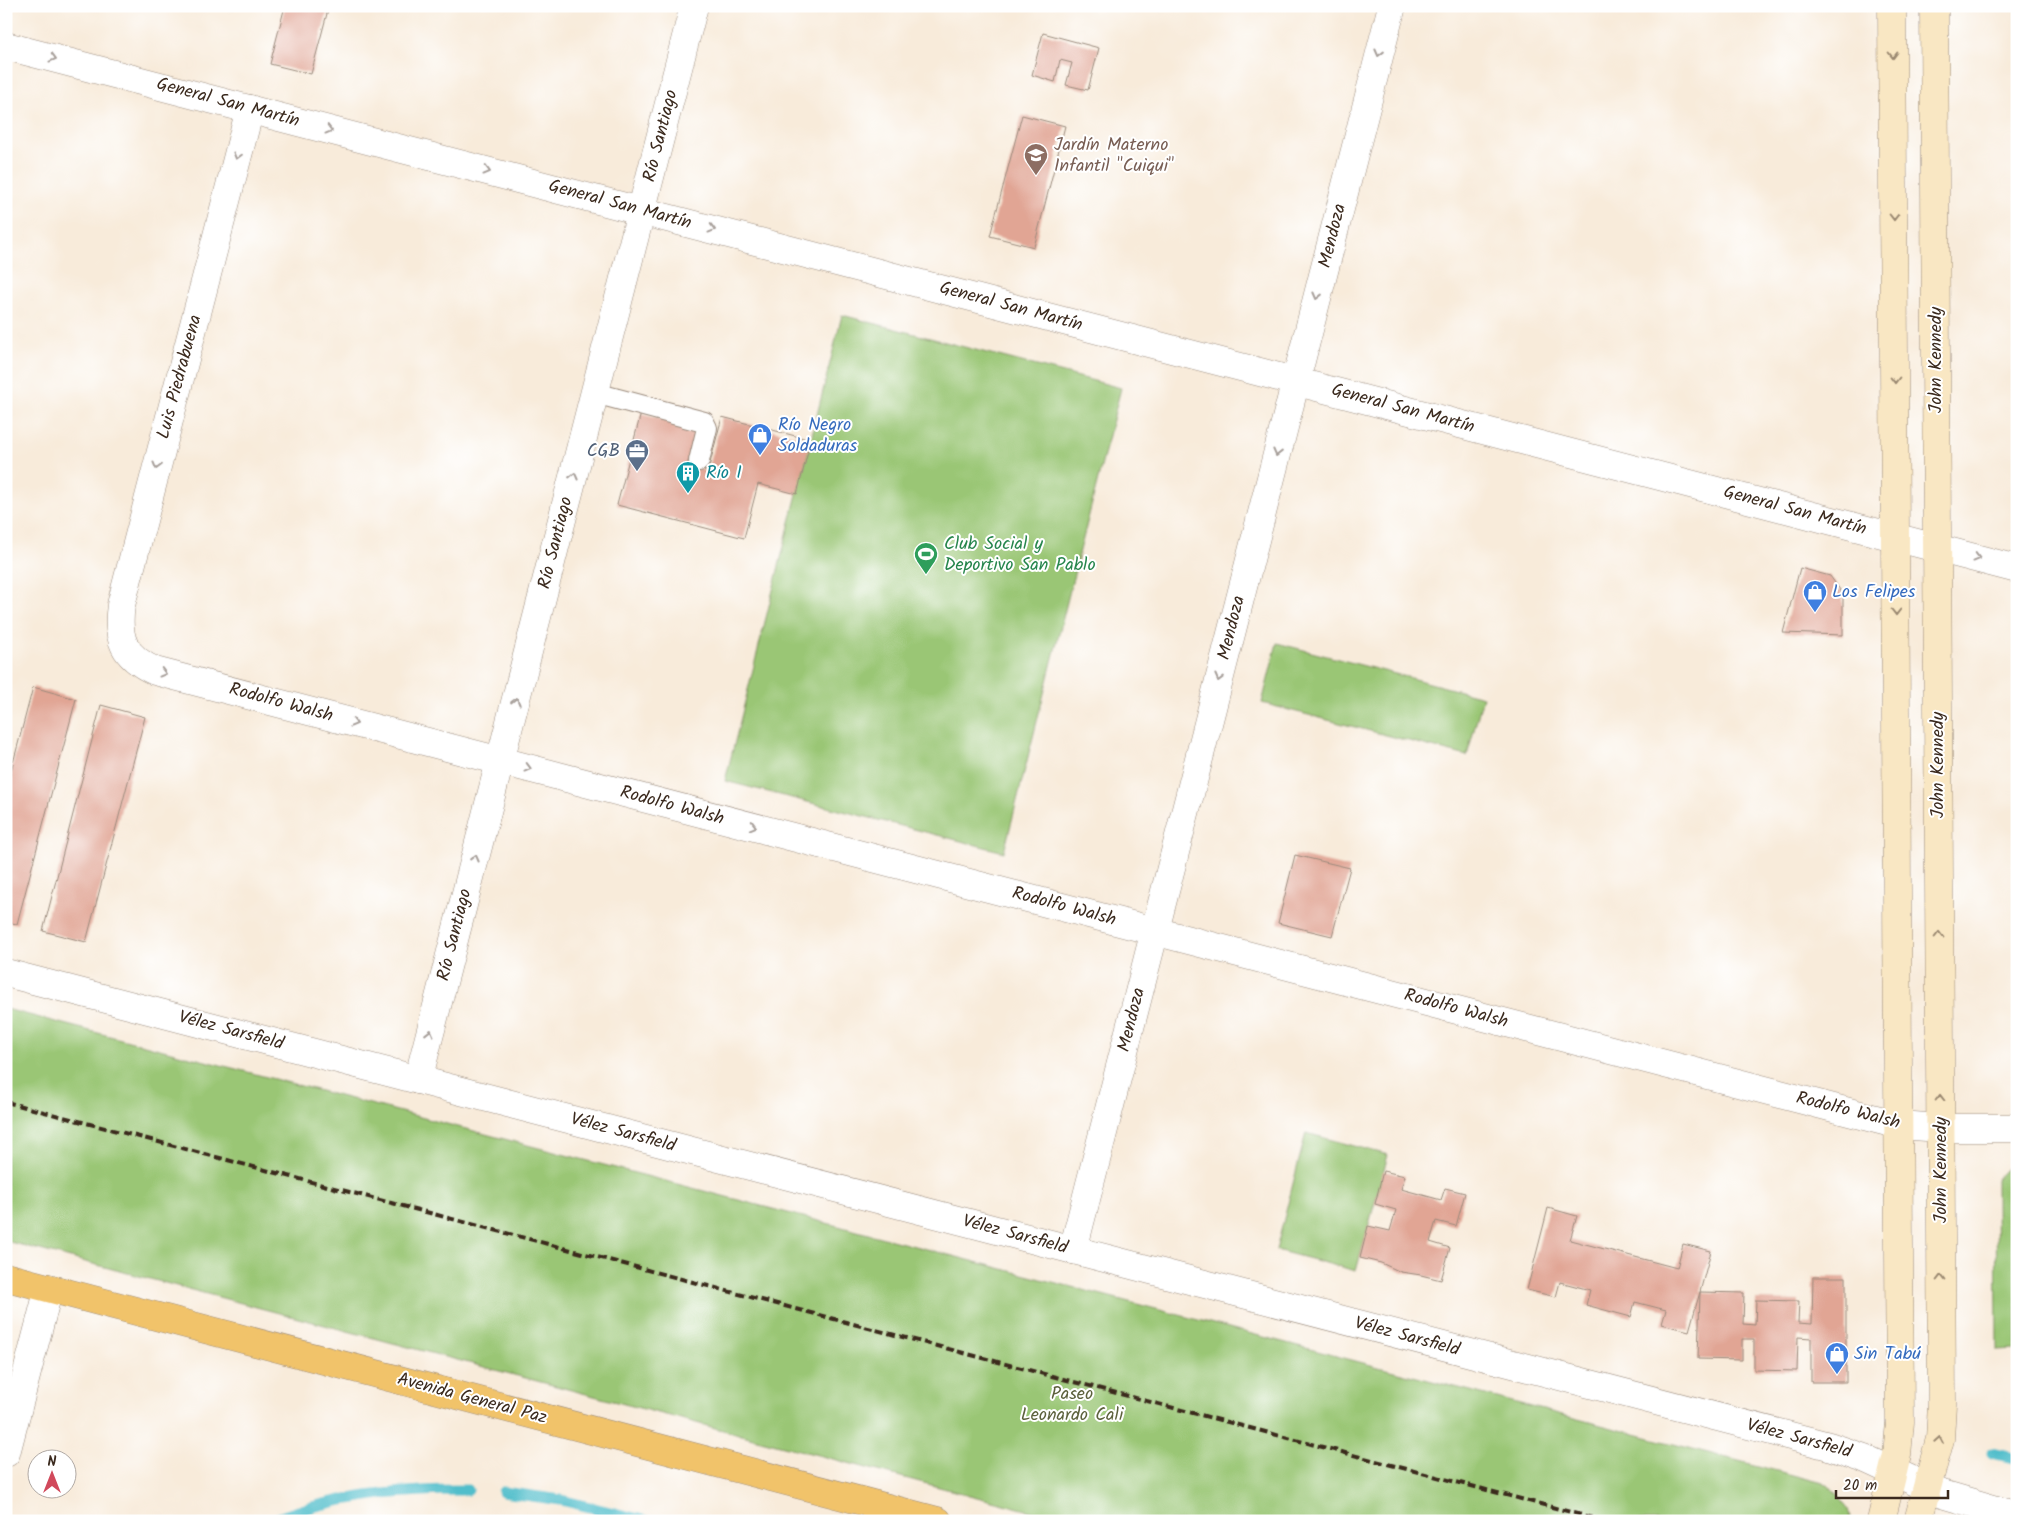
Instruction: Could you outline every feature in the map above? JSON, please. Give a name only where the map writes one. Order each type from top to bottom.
[{"type":"main road","points":[[1881,1521],[1894,1471],[1900,1422],[1892,6]]},
{"type":"main road","name":"John Kennedy","points":[[1918,1521],[1940,1439],[1942,1422],[1934,6]]},
{"type":"main road","name":"Avenida General Paz","points":[[6,1276],[938,1521]]},
{"type":"street","name":"Río Santiago","points":[[418,1080],[694,6]]},
{"type":"street","name":"Mendoza","points":[[1072,1250],[1392,6]]},
{"type":"street","name":"General San Martín","points":[[6,46],[2017,569]]},
{"type":"street","name":"Luis Piedrabuena","points":[[124,646],[120,632],[121,605],[250,109]]},
{"type":"street","name":"Rodolfo Walsh","points":[[124,646],[132,657],[155,671],[1899,1125],[1941,1128],[2017,1128]]},
{"type":"street","name":"Vélez Sarsfield","points":[[6,973],[1829,1446],[1864,1458],[1927,1487],[1971,1504],[2017,1516]]},
{"type":"street","points":[[6,1454],[49,1288]]},
{"type":"lane","points":[[595,393],[704,422],[707,428],[699,461]]},
{"type":"green space","name":"Club Social y Deportivo San Pablo","points":[[842,315],[1121,388],[1004,852],[725,781]]},
{"type":"green space","points":[[1277,643],[1483,697],[1467,756],[1262,703]]},
{"type":"green space","name":"Paseo Leonardo Cali","points":[[6,1009],[1827,1484],[1848,1509],[1851,1521],[1068,1521],[6,1241]]},
{"type":"green space","points":[[1306,1133],[1388,1155],[1356,1271],[1276,1250]]},
{"type":"green space","points":[[2009,1165],[2017,1165],[2017,1350],[1997,1351],[1996,1179]]},
{"type":"building","points":[[285,6],[329,6],[311,74],[270,64]]},
{"type":"building","points":[[1043,33],[1099,48],[1088,90],[1066,85],[1072,63],[1060,60],[1055,82],[1032,75]]},
{"type":"building","points":[[1022,115],[1065,126],[1034,247],[990,236]]},
{"type":"building","points":[[641,413],[697,427],[687,466],[708,471],[722,417],[811,440],[797,494],[758,484],[744,538],[617,505]]},
{"type":"building","name":"Los Felipes","points":[[1800,568],[1830,576],[1843,594],[1843,635],[1783,633]]},
{"type":"building","points":[[33,687],[76,699],[17,924],[6,922],[6,790]]},
{"type":"building","points":[[101,705],[145,717],[86,942],[43,931]]},
{"type":"building","points":[[1295,855],[1350,868],[1332,936],[1278,923]]},
{"type":"building","points":[[1383,1171],[1405,1176],[1401,1189],[1441,1200],[1445,1188],[1465,1193],[1456,1226],[1436,1221],[1430,1242],[1450,1248],[1441,1280],[1401,1272],[1381,1263],[1360,1258],[1368,1226],[1390,1231],[1396,1210],[1375,1204]]},
{"type":"building","points":[[1548,1208],[1577,1216],[1570,1240],[1677,1268],[1683,1244],[1711,1251],[1689,1331],[1662,1324],[1666,1310],[1635,1302],[1631,1317],[1586,1305],[1590,1290],[1560,1282],[1556,1297],[1527,1290]]},
{"type":"building","points":[[1813,1277],[1846,1277],[1846,1382],[1811,1382],[1811,1338],[1798,1337],[1797,1371],[1754,1370],[1754,1339],[1742,1339],[1742,1360],[1698,1359],[1700,1292],[1744,1293],[1743,1324],[1755,1325],[1756,1300],[1799,1301],[1798,1323],[1812,1324]]},
{"type":"waterway","points":[[1992,1453],[2017,1459]]},
{"type":"waterway","points":[[271,1521],[319,1505],[368,1496],[418,1491],[468,1490]]},
{"type":"waterway","points":[[503,1492],[561,1500],[647,1521]]},
{"type":"railway","points":[[6,1102],[1605,1521]]},
{"type":"place","name":"Jardín Materno Infantil \"Cuiqui\"","points":[[1036,176]]},
{"type":"place","name":"Río Negro Soldaduras","points":[[760,456]]},
{"type":"place","name":"CGB","points":[[637,472]]},
{"type":"place","name":"Río I","points":[[688,494]]},
{"type":"place","name":"Club Social y Deportivo San Pablo","points":[[926,575]]},
{"type":"place","name":"Los Felipes","points":[[1815,613]]},
{"type":"place","name":"Sin Tabú","points":[[1837,1375]]}]
